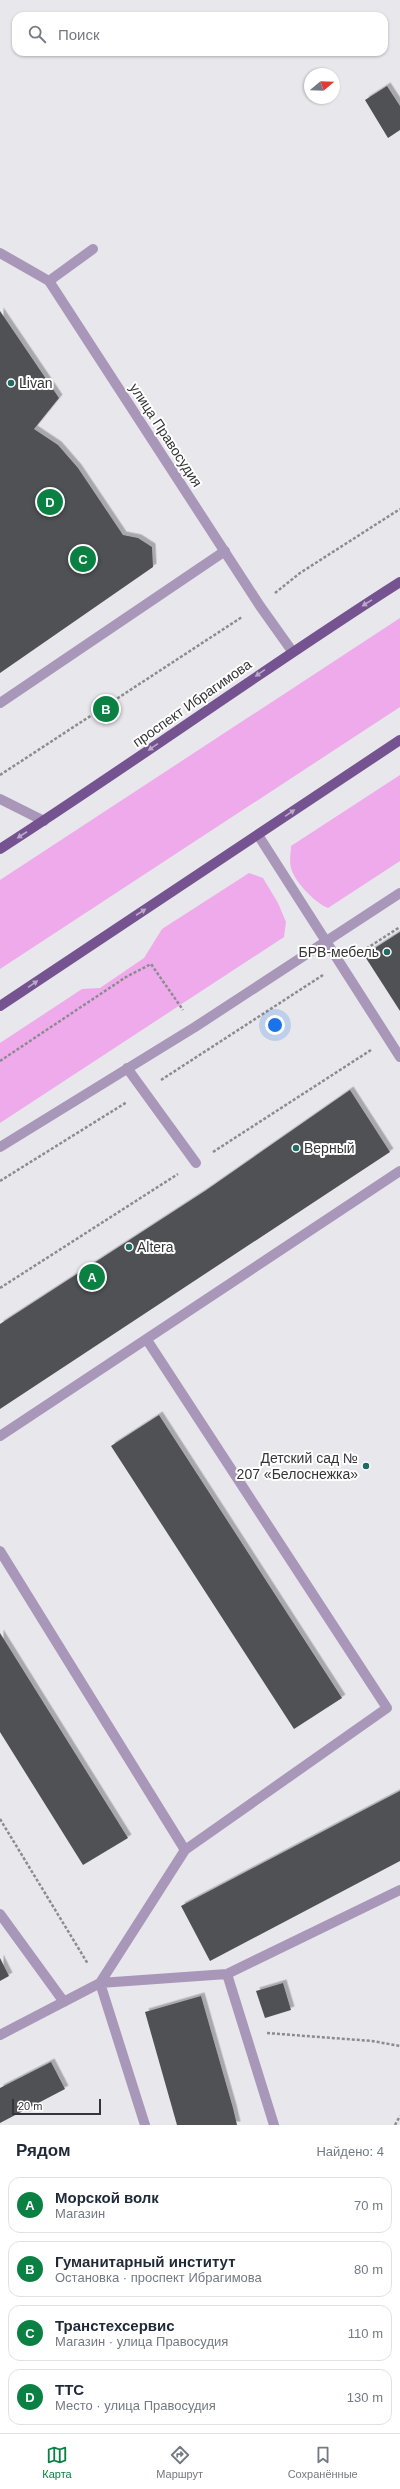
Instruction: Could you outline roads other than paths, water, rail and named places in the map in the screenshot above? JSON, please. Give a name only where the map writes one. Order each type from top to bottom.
[{"type":"main road","name":"проспект Ибрагимова","points":[[0,849],[44,821],[292,651],[400,582]]},
{"type":"main road","points":[[0,1006],[400,740]]},
{"type":"street","points":[[49,281],[93,249]]},
{"type":"street","name":"улица Правосудия","points":[[0,253],[49,281],[260,606],[292,651]]},
{"type":"street","points":[[0,703],[225,550]]},
{"type":"street","points":[[0,800],[44,821]]},
{"type":"street","points":[[258,835],[400,1056]]},
{"type":"street","points":[[0,1147],[195,1027],[400,893]]},
{"type":"street","points":[[127,1068],[196,1163]]},
{"type":"street","points":[[0,1436],[400,1171]]},
{"type":"street","points":[[145,2125],[100,1983],[184,1850],[387,1708],[147,1340]]},
{"type":"street","points":[[0,1551],[184,1850]]},
{"type":"street","points":[[0,2035],[100,1983],[227,1974],[400,1890]]},
{"type":"street","points":[[0,1914],[64,2002]]},
{"type":"street","points":[[227,1974],[274,2125]]},
{"type":"place","name":"Livan","points":[[11,383]]},
{"type":"place","name":"ТТС","points":[[50,502]]},
{"type":"place","name":"Транстехсервис","points":[[83,559]]},
{"type":"place","name":"Гуманитарный институт","points":[[106,709]]},
{"type":"place","name":"БРВ-мебель","points":[[387,952]]},
{"type":"place","name":"Верный","points":[[296,1148]]},
{"type":"place","name":"Altera","points":[[129,1247]]},
{"type":"place","name":"Морской волк","points":[[92,1277]]},
{"type":"place","name":"Детский сад № 207 «Белоснежка»","points":[[366,1466]]}]
